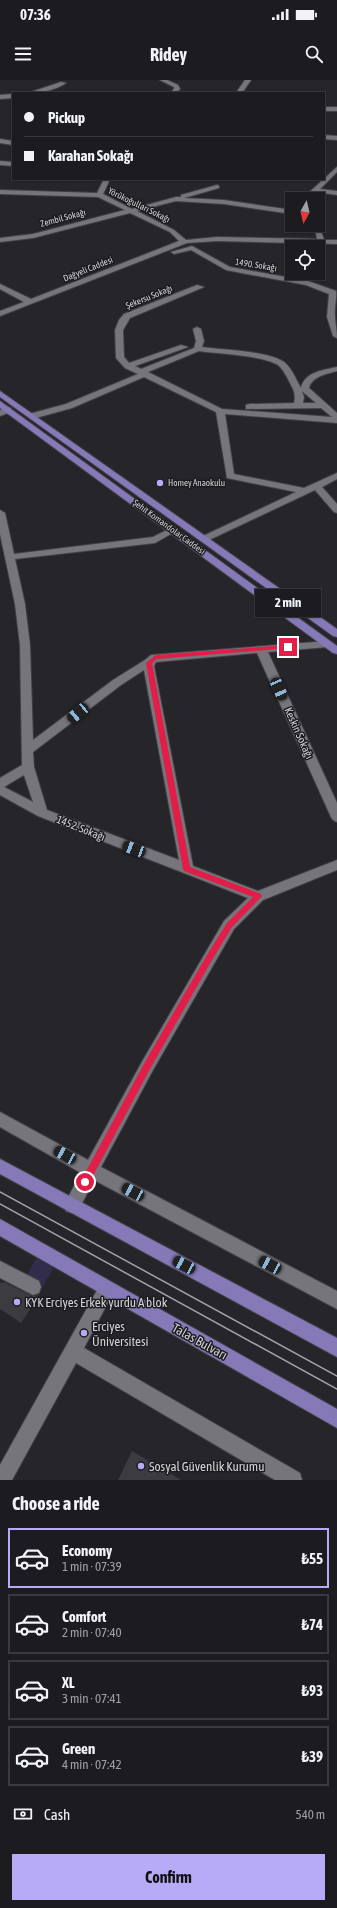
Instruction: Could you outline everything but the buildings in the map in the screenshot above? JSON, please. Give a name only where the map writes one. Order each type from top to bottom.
[{"type":"main road","name":"Şehit Komandolar Caddesi","points":[[0,393],[337,634]]},
{"type":"main road","name":"Şehit Komandolar Caddesi","points":[[0,404],[4,412],[173,530],[332,647]]},
{"type":"main road","points":[[0,1166],[337,1348]]},
{"type":"main road","name":"Talas Bulvarı","points":[[0,1227],[337,1419]]},
{"type":"street","points":[[164,80],[176,86],[177,89],[174,92]]},
{"type":"street","points":[[240,92],[248,80]]},
{"type":"street","points":[[35,92],[63,83]]},
{"type":"street","points":[[0,97],[12,96]]},
{"type":"street","points":[[325,109],[337,110]]},
{"type":"street","points":[[325,137],[337,138]]},
{"type":"street","points":[[0,141],[12,143]]},
{"type":"street","points":[[0,164],[12,164]]},
{"type":"street","points":[[315,190],[336,171]]},
{"type":"street","points":[[0,192],[99,195],[106,180]]},
{"type":"street","points":[[220,180],[217,187],[217,194],[224,202]]},
{"type":"street","points":[[176,199],[190,193],[217,187]]},
{"type":"street","points":[[315,190],[337,193]]},
{"type":"street","name":"Yörükoğulları Sokağı","points":[[99,195],[172,231]]},
{"type":"street","points":[[176,199],[224,202],[285,211]]},
{"type":"street","name":"Zembil Sokağı","points":[[0,240],[33,236],[176,199]]},
{"type":"street","points":[[172,231],[217,239],[285,243]]},
{"type":"street","points":[[172,231],[186,241]]},
{"type":"street","name":"Dağyeli Caddesi","points":[[0,314],[186,241],[217,239]]},
{"type":"street","name":"1490. Sokağı","points":[[186,241],[181,244],[182,246],[194,248],[228,270],[299,281],[334,292]]},
{"type":"street","points":[[325,244],[337,242]]},
{"type":"street","name":"Dağyeli Caddesi","points":[[0,321],[156,257],[182,250],[235,244],[285,245]]},
{"type":"street","points":[[325,245],[337,246]]},
{"type":"street","points":[[0,286],[30,302]]},
{"type":"street","name":"Şekersu Sokağı","points":[[128,366],[120,358],[118,328],[120,322],[127,316],[200,286]]},
{"type":"street","points":[[334,292],[331,317],[337,336]]},
{"type":"street","points":[[197,328],[199,345]]},
{"type":"street","points":[[128,366],[199,345],[258,356],[275,360],[285,368],[297,388],[300,397],[298,406]]},
{"type":"street","points":[[32,416],[69,406],[143,373],[199,345]]},
{"type":"street","points":[[128,366],[217,409],[337,419]]},
{"type":"street","points":[[337,369],[313,377],[305,384],[305,388],[337,419]]},
{"type":"street","points":[[217,409],[322,405]]},
{"type":"street","points":[[217,409],[230,476],[306,491]]},
{"type":"street","points":[[204,539],[337,476]]},
{"type":"street","points":[[316,486],[337,510]]},
{"type":"street","points":[[0,513],[20,604],[25,645],[26,750],[28,767],[42,813]]},
{"type":"street","points":[[10,557],[155,540],[173,530]]},
{"type":"street","points":[[26,750],[58,729],[116,682],[149,663],[156,657],[261,649],[332,647]]},
{"type":"street","name":"Keskin Sokağı","points":[[261,649],[337,818]]},
{"type":"street","points":[[149,663],[186,869]]},
{"type":"street","points":[[0,784],[28,767]]},
{"type":"street","name":"1452. Sokağı","points":[[0,790],[42,813],[258,896]]},
{"type":"street","points":[[72,1205],[148,1065],[229,925],[258,896],[337,866]]},
{"type":"street","points":[[0,1119],[91,1170],[337,1300]]},
{"type":"street","points":[[0,1269],[33,1287]]},
{"type":"street","points":[[2,1480],[107,1289]]},
{"type":"street","points":[[73,1352],[293,1480]]},
{"type":"shaded area","points":[[36,1258],[54,1267],[41,1290],[25,1280]]},
{"type":"tram line","points":[[0,1192],[337,1376]]},
{"type":"tram line","points":[[0,1204],[337,1389]]},
{"type":"place","name":"Homey Anaokulu","points":[[160,483]]},
{"type":"place","name":"KYK Erciyes Erkek yurdu A blok","points":[[17,1302]]},
{"type":"place","name":"Erciyes Üniversitesi","points":[[84,1333]]},
{"type":"place","name":"Sosyal Güvenlik Kurumu","points":[[141,1466]]},
{"type":"route","points":[[85,1182],[126,1104],[229,925],[258,896],[186,869],[149,663],[156,657],[288,647]]}]
